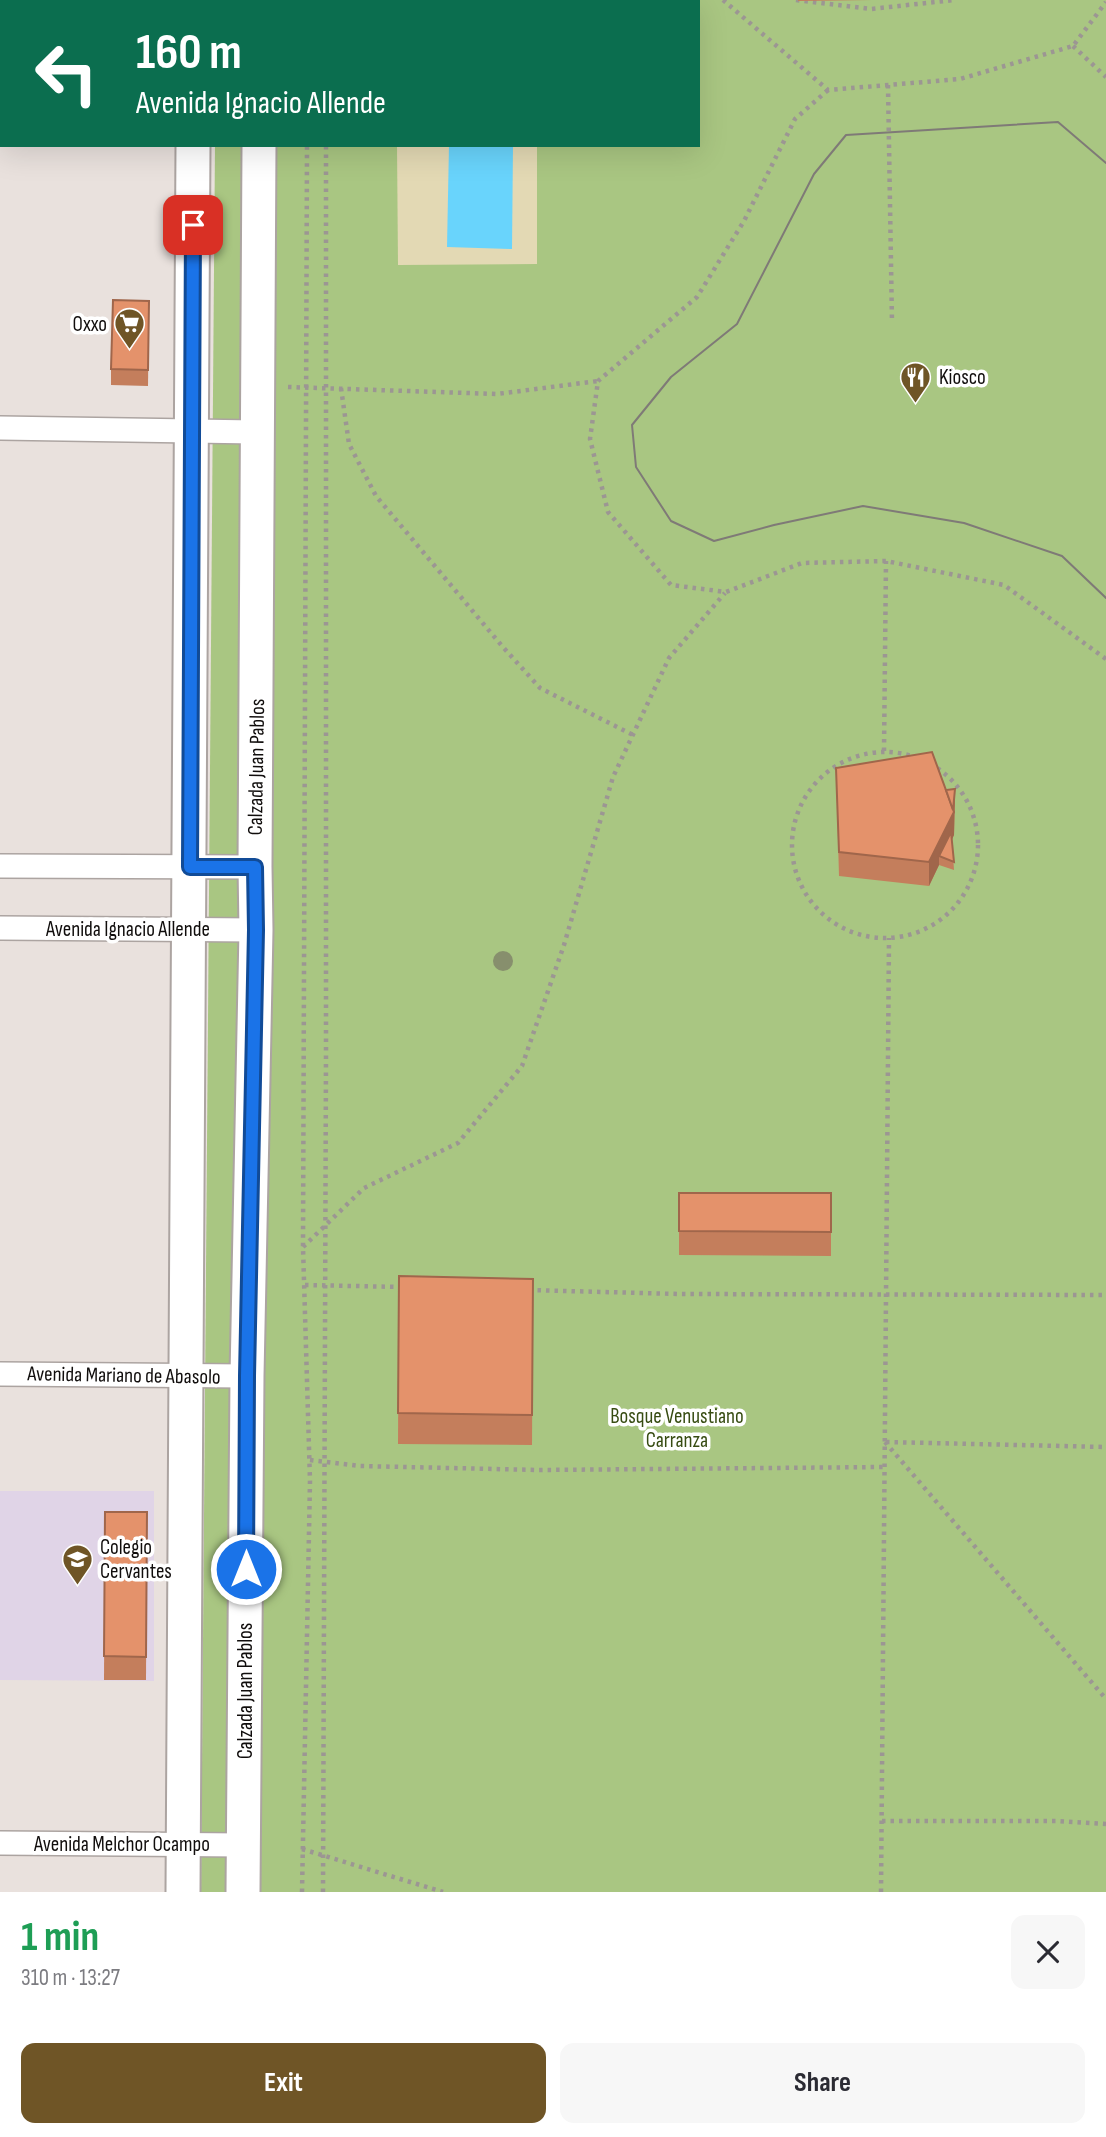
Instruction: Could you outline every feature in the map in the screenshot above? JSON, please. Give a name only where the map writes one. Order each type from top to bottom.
[{"type":"street","points":[[183,1892],[194,147]]},
{"type":"street","name":"Calzada Juan Pablos","points":[[243,1892],[247,1376],[256,930],[260,147]]},
{"type":"street","points":[[0,428],[259,432]]},
{"type":"street","points":[[0,866],[255,867]]},
{"type":"street","name":"Avenida Ignacio Allende","points":[[0,928],[256,930]]},
{"type":"street","name":"Avenida Mariano de Abasolo","points":[[0,1374],[247,1376]]},
{"type":"street","name":"Avenida Melchor Ocampo","points":[[0,1843],[243,1845]]},
{"type":"path","points":[[723,0],[828,90]]},
{"type":"path","points":[[796,0],[871,9],[954,0]]},
{"type":"path","points":[[259,385],[497,394],[598,381],[696,297],[744,221],[795,119],[828,90],[960,79],[1073,47],[1106,2]]},
{"type":"path","points":[[1073,47],[1106,77]]},
{"type":"path","points":[[888,85],[892,323]]},
{"type":"path","points":[[302,1892],[310,1460],[303,1247],[307,147]]},
{"type":"path","points":[[323,1892],[326,147]]},
{"type":"path","points":[[598,381],[590,439],[608,512],[671,584],[726,592]]},
{"type":"path","points":[[341,388],[349,444],[376,496],[502,646],[540,688],[633,735]]},
{"type":"path","points":[[303,1247],[364,1188],[458,1143],[522,1066],[564,945],[613,777],[669,658],[726,592],[802,563],[886,561],[1004,584],[1106,659]]},
{"type":"path","points":[[884,751],[886,561]]},
{"type":"path","points":[[884,751],[916,756],[942,770],[956,783],[966,798],[974,813],[978,830],[978,860],[967,890],[946,916],[925,929],[889,938],[868,937],[833,923],[815,908],[799,883],[791,857],[792,827],[810,787],[822,774],[841,761],[884,751]]},
{"type":"path","points":[[881,1892],[889,938]]},
{"type":"path","points":[[305,1285],[407,1287]]},
{"type":"path","points":[[516,1290],[680,1294],[1106,1295]]},
{"type":"path","points":[[885,1442],[1106,1447]]},
{"type":"path","points":[[885,1442],[1106,1699]]},
{"type":"path","points":[[310,1460],[360,1466],[539,1471],[884,1466]]},
{"type":"path","points":[[882,1821],[1056,1821],[1106,1824]]},
{"type":"path","points":[[302,1849],[443,1892]]},
{"type":"shaded area","name":"Colegio Cervantes","points":[[0,1491],[154,1491],[154,1681],[0,1680]]},
{"type":"green space","name":"Bosque Venustiano Carranza","points":[[700,0],[1106,0],[1106,1892],[243,1892],[256,147],[700,147]]},
{"type":"green space","points":[[215,147],[252,147],[238,1892],[201,1892]]},
{"type":"sand","points":[[397,147],[537,147],[537,264],[398,265]]},
{"type":"water","points":[[449,147],[513,147],[512,249],[447,247]]},
{"type":"building","name":"Oxxo","points":[[113,300],[149,301],[148,370],[111,369]]},
{"type":"building","points":[[932,752],[954,812],[929,862],[839,852],[836,768]]},
{"type":"building","points":[[955,789],[953,810],[946,790]]},
{"type":"building","points":[[951,832],[954,862],[939,856]]},
{"type":"building","points":[[679,1193],[831,1193],[831,1232],[679,1231]]},
{"type":"building","points":[[399,1276],[533,1279],[532,1415],[398,1413]]},
{"type":"building","points":[[105,1512],[147,1512],[146,1657],[104,1656]]},
{"type":"tram line","points":[[1106,163],[1058,122],[846,135],[814,174],[737,324],[671,377],[632,425],[636,467],[671,521],[714,541],[863,506],[964,523],[1062,556],[1106,598]]},
{"type":"place","name":"Oxxo","points":[[130,351]]},
{"type":"place","name":"Kiosco","points":[[916,404]]},
{"type":"place","name":"Colegio Cervantes","points":[[77,1586]]},
{"type":"route","points":[[193,225],[190,867],[255,867],[246,1569]]}]
